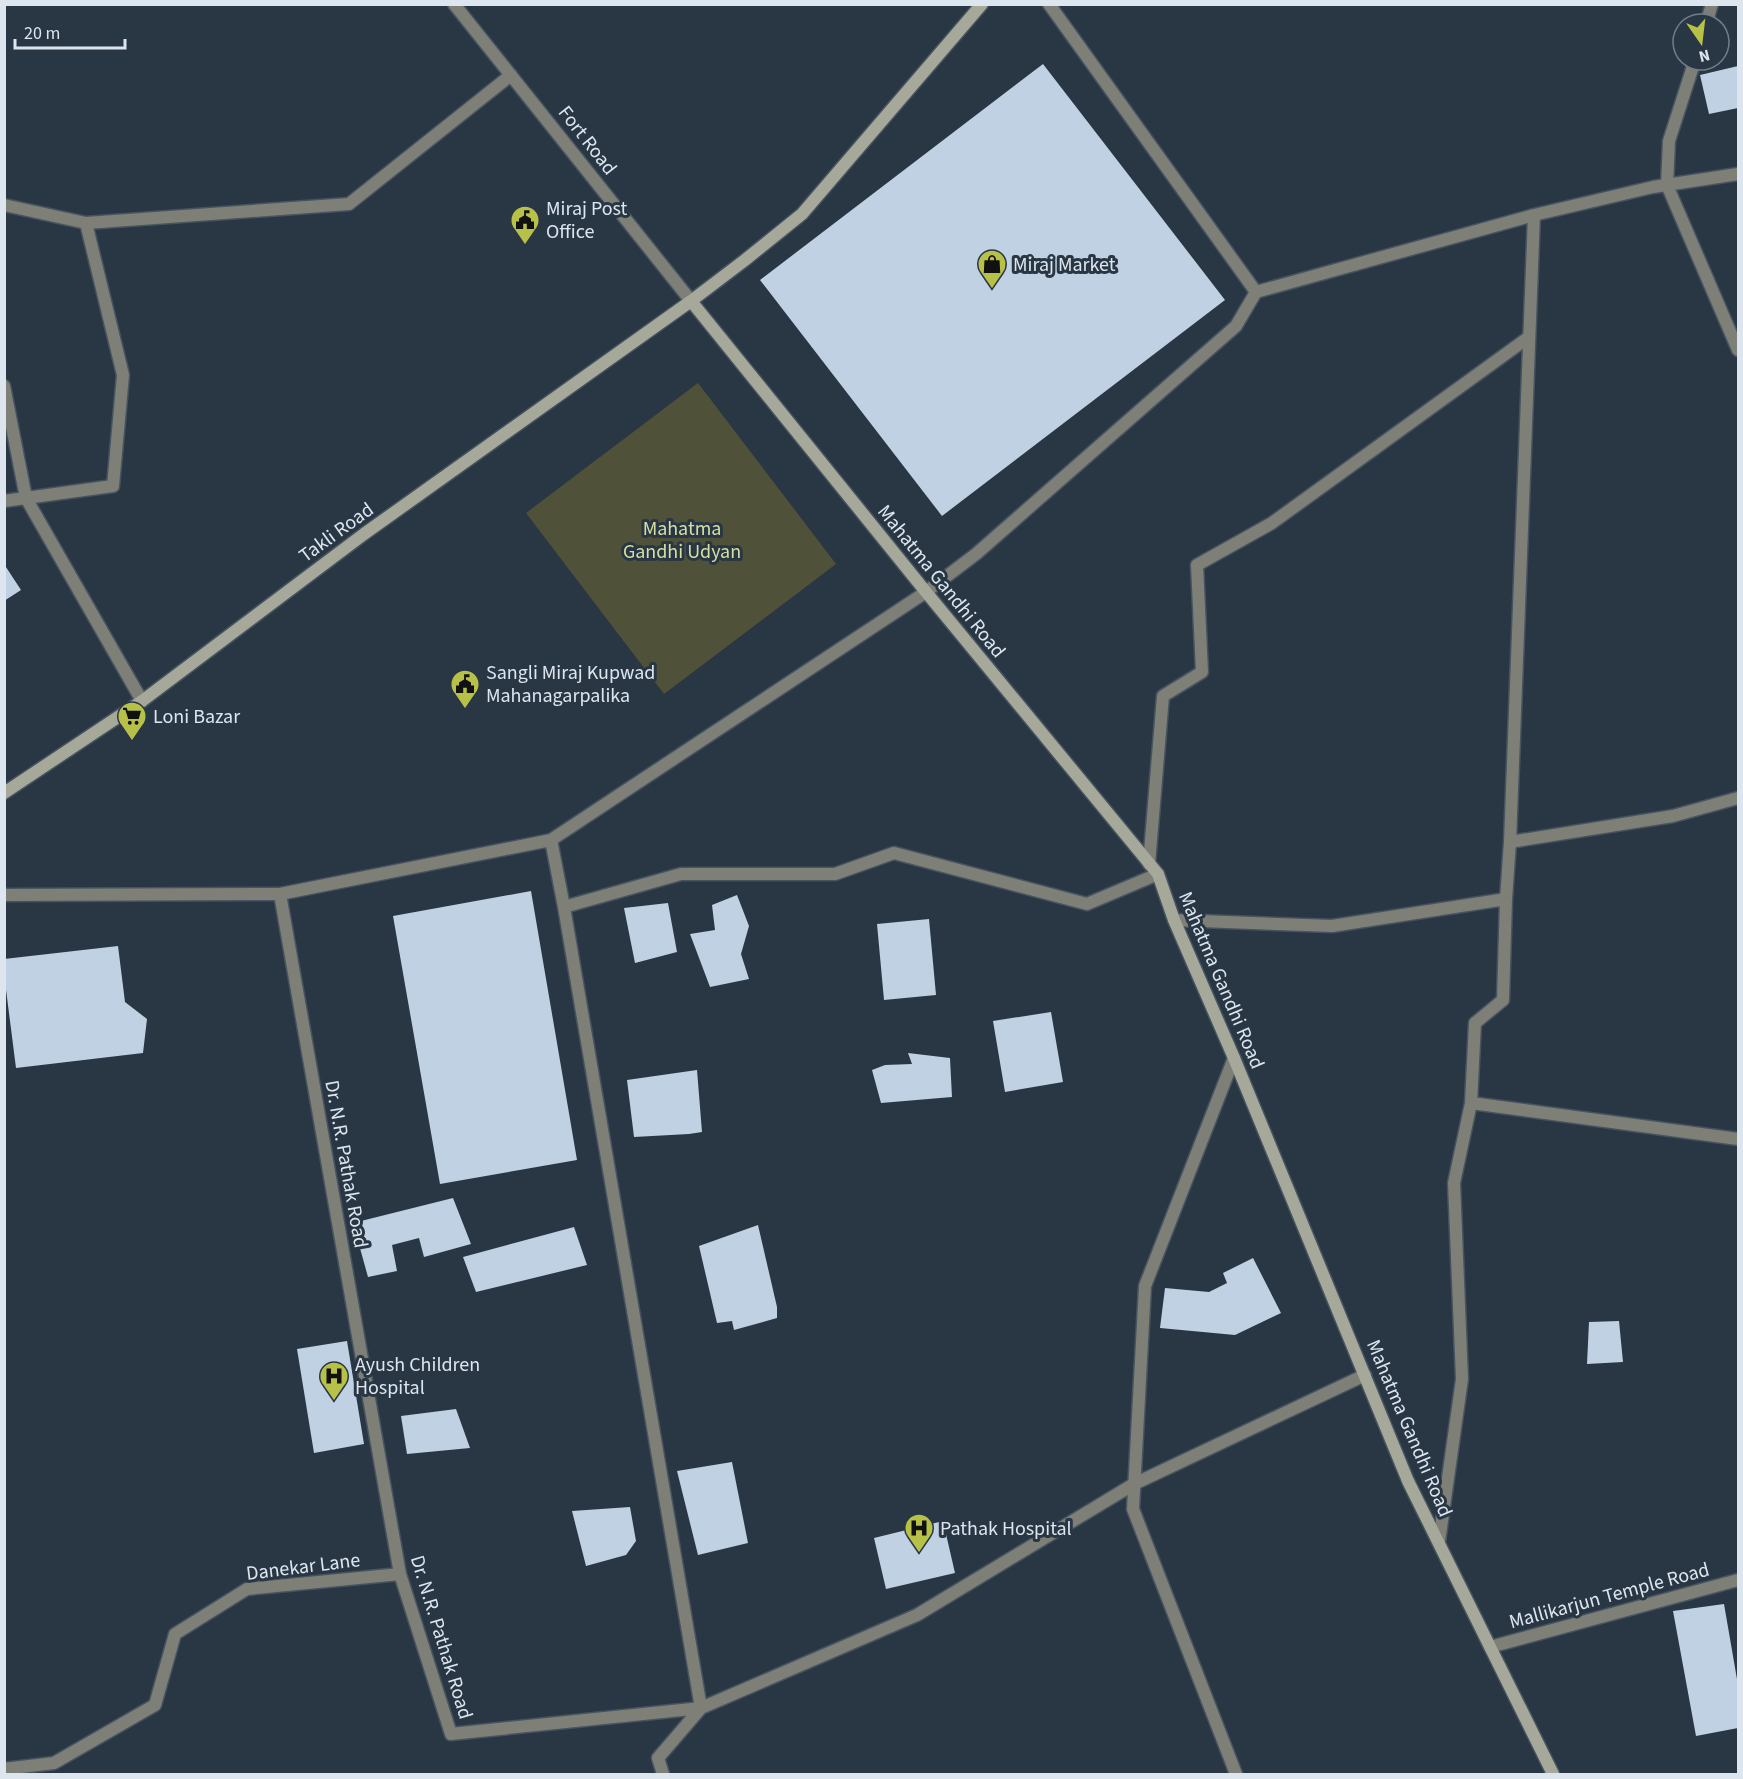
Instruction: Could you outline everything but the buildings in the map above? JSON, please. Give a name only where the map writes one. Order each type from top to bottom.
[{"type":"main road","name":"Takli Road","points":[[4,793],[142,701],[364,534],[691,301],[802,214],[982,4]]},
{"type":"main road","name":"Mahatma Gandhi Road","points":[[691,301],[1158,874],[1174,920],[1408,1481],[1553,1774]]},
{"type":"street","name":"Fort Road","points":[[454,4],[691,301]]},
{"type":"street","points":[[1049,4],[1256,292]]},
{"type":"street","points":[[1691,72],[1669,141],[1667,184],[1738,350]]},
{"type":"street","points":[[4,205],[86,223],[349,204],[511,75]]},
{"type":"street","points":[[4,895],[280,894],[551,840],[926,592],[976,554],[1236,326],[1256,292],[1534,215],[1667,184],[1738,174]]},
{"type":"street","points":[[1439,1542],[1462,1379],[1454,1183],[1471,1103],[1475,1023],[1503,1000],[1534,215]]},
{"type":"street","points":[[4,501],[113,486],[123,375],[86,223]]},
{"type":"street","points":[[1149,864],[1163,696],[1202,672],[1197,565],[1272,523],[1529,337]]},
{"type":"street","points":[[4,386],[26,498],[142,701]]},
{"type":"street","points":[[1510,842],[1673,816],[1738,798]]},
{"type":"street","points":[[551,840],[701,1708],[658,1758],[663,1774]]},
{"type":"street","points":[[564,907],[681,874],[836,874],[894,853],[1087,904],[1158,874]]},
{"type":"street","name":"Dr. N.R. Pathak Road","points":[[280,894],[399,1574],[452,1734],[701,1708],[917,1615],[1134,1484],[1365,1375]]},
{"type":"street","points":[[1174,920],[1332,926],[1506,899]]},
{"type":"street","points":[[1233,1058],[1145,1286],[1133,1509],[1236,1774]]},
{"type":"street","points":[[1471,1103],[1738,1139]]},
{"type":"street","name":"Danekar Lane","points":[[4,1769],[54,1763],[155,1705],[175,1634],[247,1588],[399,1574]]},
{"type":"street","name":"Mallikarjun Temple Road","points":[[1490,1647],[1738,1580]]},
{"type":"green space","name":"Mahatma Gandhi Udyan","points":[[698,383],[836,564],[664,694],[526,513]]},
{"type":"place","name":"Miraj Post Office","points":[[525,246]]},
{"type":"place","name":"Miraj Market","points":[[992,290]]},
{"type":"place","name":"Sangli Miraj Kupwad Mahanagarpalika","points":[[465,710]]},
{"type":"place","name":"Loni Bazar","points":[[132,742]]},
{"type":"place","name":"Ayush Children Hospital","points":[[334,1402]]},
{"type":"place","name":"Pathak Hospital","points":[[919,1554]]}]
